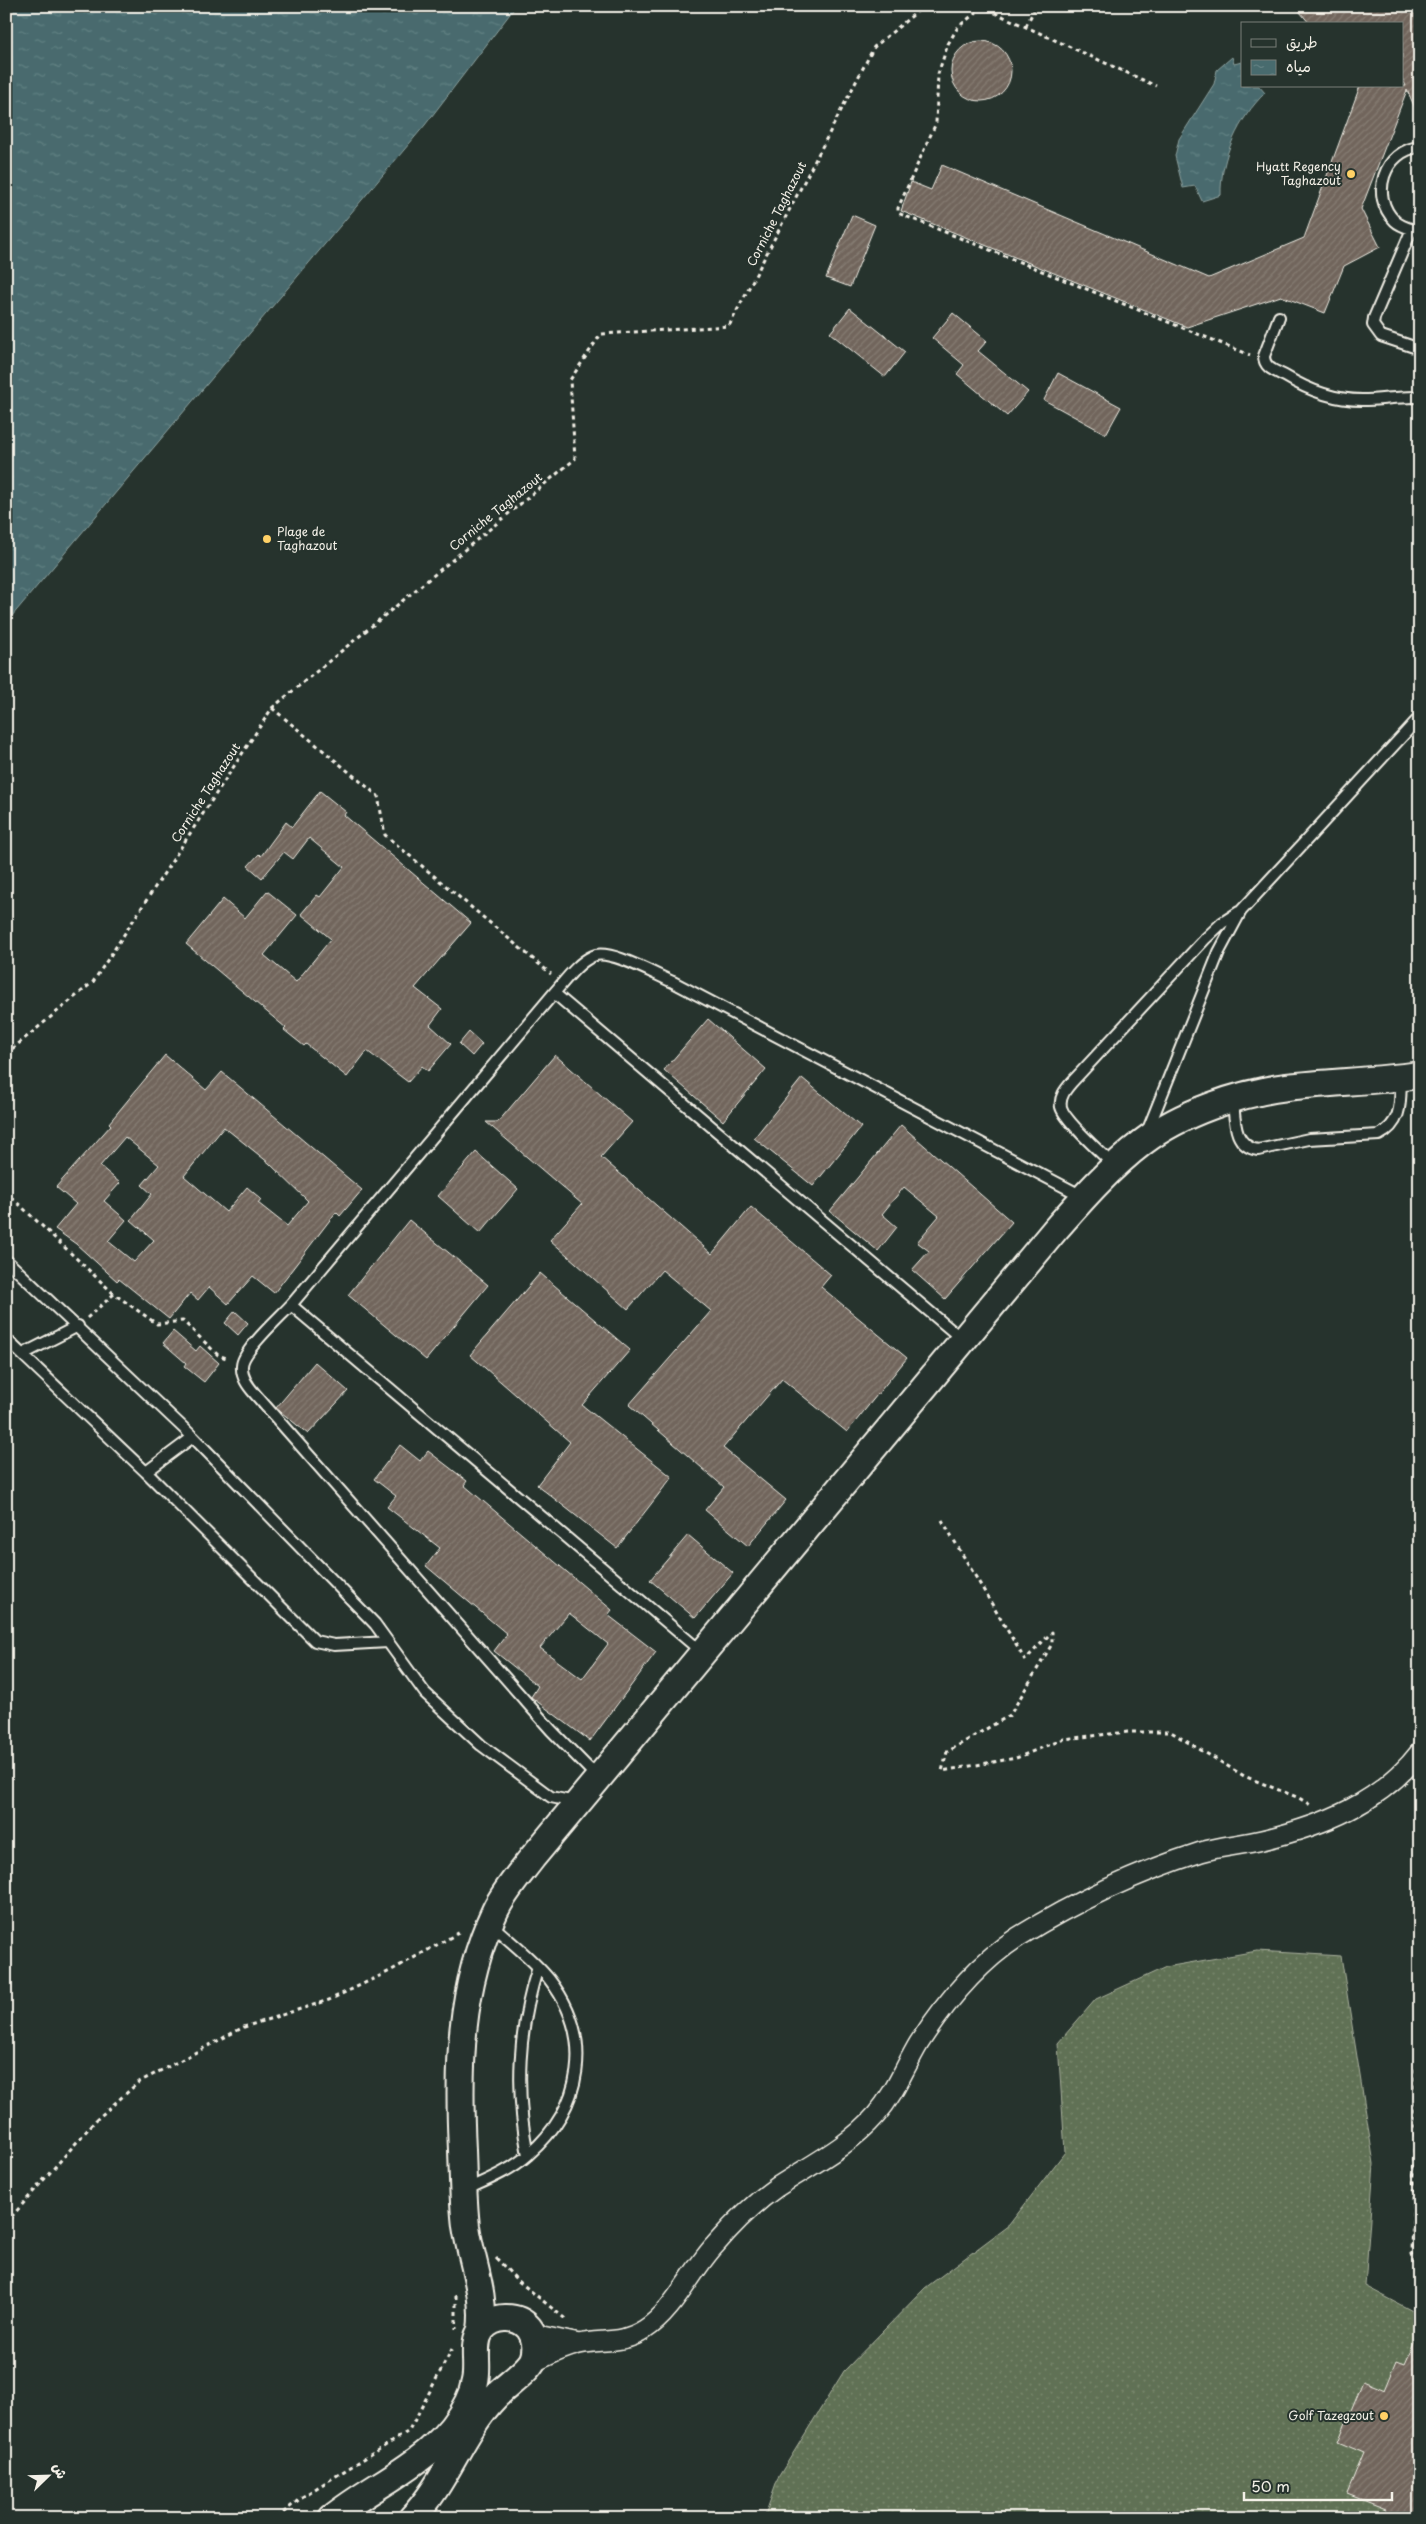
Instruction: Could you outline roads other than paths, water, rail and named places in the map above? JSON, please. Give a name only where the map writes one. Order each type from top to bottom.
[{"type":"street","points":[[332,2518],[435,2447],[468,2402],[476,2380],[467,2339],[483,2301],[466,2226],[460,2092],[463,2018],[473,1969],[478,1926],[598,1778],[704,1654],[964,1340],[1085,1197],[1115,1167],[1143,1142],[1170,1126],[1233,1099],[1286,1087],[1411,1076]]},
{"type":"street","points":[[467,2339],[479,2361],[491,2374],[499,2377],[524,2369],[557,2351],[580,2344],[621,2341],[643,2330],[666,2312],[692,2273],[744,2214],[775,2188],[846,2145],[892,2097],[919,2044],[964,1983],[1016,1939],[1080,1901],[1136,1874],[1205,1851],[1311,1828],[1358,1807],[1384,1788],[1420,1752]]},
{"type":"street","points":[[466,2226],[494,2296],[509,2318]]},
{"type":"street","points":[[467,2339],[495,2320],[509,2318],[523,2323],[533,2334],[580,2344]]},
{"type":"street","points":[[412,2518],[432,2494],[485,2408],[524,2369],[535,2353],[533,2334]]},
{"type":"lane","points":[[1420,147],[1406,150],[1398,155],[1387,169],[1381,185],[1384,200],[1391,217],[1397,223],[1416,230],[1374,318],[1373,325],[1381,336],[1420,349]]},
{"type":"lane","points":[[1279,316],[1265,351],[1264,361],[1271,368],[1300,384],[1336,397],[1362,400],[1420,397]]},
{"type":"lane","points":[[1115,1167],[1068,1118],[1061,1108],[1061,1098],[1072,1082],[1205,939],[1222,923],[1241,910],[1420,717]]},
{"type":"lane","points":[[1143,1142],[1219,952],[1241,910]]},
{"type":"lane","points":[[598,1778],[545,1723],[255,1394],[243,1376],[242,1364],[250,1349],[291,1305],[554,993],[585,960],[598,954],[610,955],[673,982],[1085,1197]]},
{"type":"lane","points":[[554,993],[964,1340]]},
{"type":"lane","points":[[1233,1099],[1237,1134],[1244,1145],[1258,1150],[1308,1139],[1379,1134],[1388,1130],[1396,1121],[1411,1076]]},
{"type":"lane","points":[[6,1260],[78,1326],[193,1437],[375,1624],[426,1693],[481,1745],[551,1797],[578,1803]]},
{"type":"lane","points":[[291,1305],[704,1654]]},
{"type":"lane","points":[[22,1354],[78,1326]]},
{"type":"lane","points":[[6,1339],[146,1472],[315,1641],[334,1645],[388,1642]]},
{"type":"lane","points":[[146,1472],[193,1437]]},
{"type":"lane","points":[[464,2191],[498,2175],[528,2155],[561,2114],[574,2084],[578,2055],[577,2040],[566,2009],[554,1986],[538,1967],[478,1926]]},
{"type":"lane","points":[[528,2155],[519,2101],[519,2065],[524,2020],[538,1967]]},
{"type":"water","points":[[6,6],[516,6],[425,125],[6,623]]},
{"type":"water","points":[[1232,57],[1234,64],[1241,62],[1241,88],[1261,88],[1265,93],[1247,114],[1233,140],[1224,167],[1221,195],[1202,201],[1195,186],[1183,188],[1175,156],[1179,139],[1214,84],[1217,70]]},
{"type":"place","name":"Hyatt Regency Taghazout","points":[[1351,174]]},
{"type":"place","name":"Plage de Taghazout","points":[[267,539]]},
{"type":"place","name":"Golf Tazegzout","points":[[1384,2416]]}]
